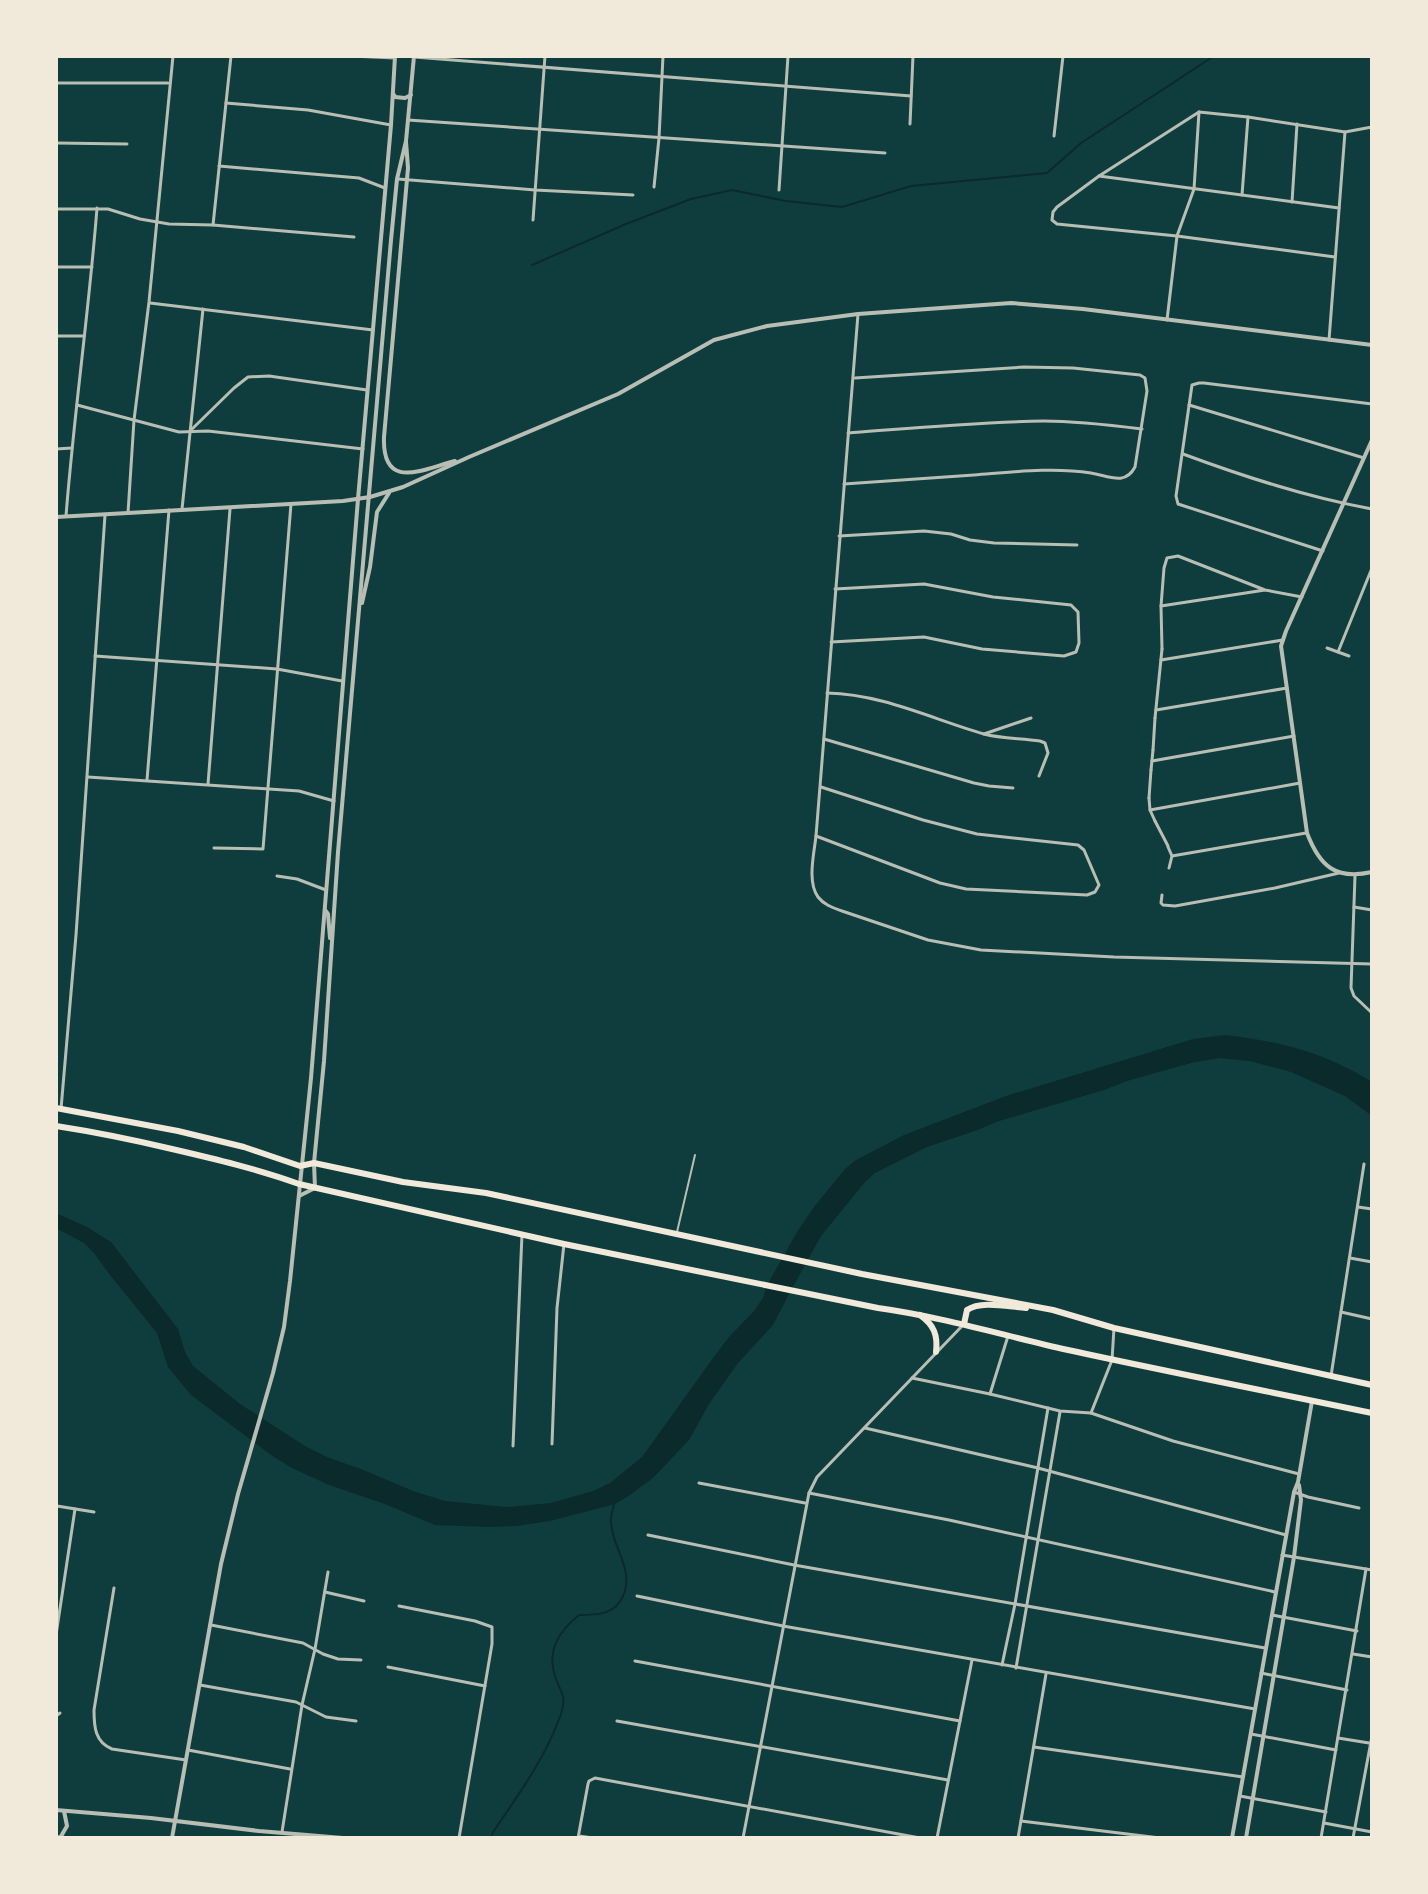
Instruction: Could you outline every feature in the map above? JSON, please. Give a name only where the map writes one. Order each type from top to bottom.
[{"type":"main road","points":[[58,1109],[189,1134],[244,1147],[300,1166],[314,1163],[403,1182],[486,1193],[862,1274],[1053,1310],[1114,1328],[1372,1385]]},
{"type":"main road","points":[[56,1126],[106,1134],[232,1163],[315,1188],[564,1244],[878,1308],[917,1313],[1112,1360],[1372,1413]]},
{"type":"main road","points":[[964,1324],[967,1310],[979,1305],[1053,1310]]},
{"type":"main road","points":[[917,1313],[936,1333],[936,1352]]},
{"type":"street","points":[[128,513],[134,420],[173,56]]},
{"type":"street","points":[[213,225],[231,56]]},
{"type":"street","points":[[172,1838],[221,1564],[284,1327],[309,1102],[395,57],[351,56]]},
{"type":"street","points":[[469,457],[415,473],[399,472],[387,462],[384,447],[407,181],[406,141],[414,56],[911,96]]},
{"type":"street","points":[[533,220],[545,56]]},
{"type":"street","points":[[654,187],[663,56]]},
{"type":"street","points":[[779,190],[788,56]]},
{"type":"street","points":[[910,124],[913,56]]},
{"type":"street","points":[[1054,136],[1063,56]]},
{"type":"street","points":[[56,83],[170,83]]},
{"type":"street","points":[[393,93],[398,98],[411,94]]},
{"type":"street","points":[[226,103],[308,110],[391,125]]},
{"type":"street","points":[[1167,320],[1177,236],[1194,189],[1199,112]]},
{"type":"street","points":[[1335,257],[1057,224],[1052,220],[1053,212],[1099,176],[1199,112],[1345,132],[1372,127]]},
{"type":"street","points":[[1242,195],[1248,117]]},
{"type":"street","points":[[408,120],[885,153]]},
{"type":"street","points":[[1292,202],[1297,124]]},
{"type":"street","points":[[1329,340],[1345,132]]},
{"type":"street","points":[[299,1196],[315,1188],[314,1163],[384,319],[397,179],[406,141]]},
{"type":"street","points":[[56,143],[127,144]]},
{"type":"street","points":[[219,166],[359,178],[386,188]]},
{"type":"street","points":[[1099,176],[1339,208]]},
{"type":"street","points":[[397,179],[633,195]]},
{"type":"street","points":[[66,516],[97,208]]},
{"type":"street","points":[[56,209],[97,208],[169,224],[354,237]]},
{"type":"street","points":[[56,267],[92,267]]},
{"type":"street","points":[[149,302],[373,330]]},
{"type":"street","points":[[56,517],[370,497],[391,491],[618,394],[714,340],[767,326],[858,314],[1011,303],[1372,345]]},
{"type":"street","points":[[182,509],[203,308]]},
{"type":"street","points":[[384,319],[396,308]]},
{"type":"street","points":[[858,314],[819,786],[813,879],[819,899],[842,911],[928,940],[981,950],[1050,955],[1372,964]]},
{"type":"street","points":[[56,336],[84,336]]},
{"type":"street","points":[[844,484],[1044,470],[1122,479],[1129,477],[1135,467],[1147,391],[1145,378],[1130,373],[1073,368],[1024,367],[853,378]]},
{"type":"street","points":[[190,431],[248,377],[269,376],[368,390]]},
{"type":"street","points":[[378,394],[390,380]]},
{"type":"street","points":[[1323,551],[1178,504],[1176,496],[1192,385],[1199,383],[1372,404]]},
{"type":"street","points":[[77,405],[169,430],[208,431],[363,449]]},
{"type":"street","points":[[1189,405],[1364,458]]},
{"type":"street","points":[[848,433],[1044,421],[1142,429]]},
{"type":"street","points":[[1339,873],[1321,858],[1307,833],[1282,654],[1283,640],[1372,440]]},
{"type":"street","points":[[56,449],[72,448]]},
{"type":"street","points":[[1183,454],[1246,478],[1372,509]]},
{"type":"street","points":[[360,610],[370,567],[377,512],[391,491]]},
{"type":"street","points":[[214,848],[263,849],[291,504]]},
{"type":"street","points":[[208,784],[230,507]]},
{"type":"street","points":[[147,780],[169,510]]},
{"type":"street","points":[[58,1109],[87,777],[105,514]]},
{"type":"street","points":[[839,536],[924,531],[994,543],[1077,545]]},
{"type":"street","points":[[1169,868],[1172,856],[1150,810],[1149,798],[1167,558],[1178,556],[1265,590],[1303,597]]},
{"type":"street","points":[[1338,652],[1372,568]]},
{"type":"street","points":[[831,642],[924,637],[982,649],[1064,656],[1076,652],[1079,643],[1079,619],[1075,608],[1060,603],[993,597],[924,584],[835,589]]},
{"type":"street","points":[[1161,606],[1265,590]]},
{"type":"street","points":[[1161,660],[1283,640]]},
{"type":"street","points":[[1327,648],[1349,656]]},
{"type":"street","points":[[95,656],[277,669],[344,681]]},
{"type":"street","points":[[1156,710],[1287,688]]},
{"type":"street","points":[[826,693],[873,698],[984,734],[1040,741],[1045,743],[1048,753],[1039,776]]},
{"type":"street","points":[[984,734],[1031,718]]},
{"type":"street","points":[[1152,761],[1295,736]]},
{"type":"street","points":[[823,739],[974,783],[1013,788]]},
{"type":"street","points":[[87,777],[299,791],[334,801]]},
{"type":"street","points":[[1150,810],[1301,783]]},
{"type":"street","points":[[816,836],[940,883],[966,889],[1087,895],[1095,892],[1099,885],[1084,850],[1078,845],[977,834],[819,786]]},
{"type":"street","points":[[1172,856],[1307,833]]},
{"type":"street","points":[[1162,895],[1163,905],[1175,906],[1339,873],[1355,876],[1372,872]]},
{"type":"street","points":[[277,876],[297,879],[326,890]]},
{"type":"street","points":[[1355,876],[1351,988],[1354,996],[1372,1013]]},
{"type":"street","points":[[1354,907],[1372,910]]},
{"type":"street","points":[[324,915],[325,909],[332,948]]},
{"type":"street","points":[[1331,1376],[1364,1164]]},
{"type":"street","points":[[1358,1207],[1372,1209]]},
{"type":"street","points":[[513,1446],[522,1234]]},
{"type":"street","points":[[552,1444],[557,1308],[564,1244]]},
{"type":"street","points":[[1350,1258],[1372,1262]]},
{"type":"street","points":[[1341,1312],[1372,1319]]},
{"type":"street","points":[[743,1838],[809,1493],[817,1477],[964,1324]]},
{"type":"street","points":[[1091,1413],[1112,1360],[1114,1328]]},
{"type":"street","points":[[990,1394],[1008,1336]]},
{"type":"street","points":[[912,1378],[1060,1411],[1091,1413],[1173,1441],[1299,1474]]},
{"type":"street","points":[[1232,1838],[1312,1401]]},
{"type":"street","points":[[1002,1666],[1048,1408]]},
{"type":"street","points":[[1016,1668],[1060,1411]]},
{"type":"street","points":[[865,1428],[1038,1468],[1286,1535]]},
{"type":"street","points":[[1246,1838],[1294,1557],[1301,1495],[1298,1482]]},
{"type":"street","points":[[699,1483],[806,1503]]},
{"type":"street","points":[[1294,1492],[1359,1508]]},
{"type":"street","points":[[809,1493],[1038,1539],[1275,1592]]},
{"type":"street","points":[[57,1506],[94,1512]]},
{"type":"street","points":[[56,1635],[75,1509]]},
{"type":"street","points":[[648,1535],[794,1565],[1265,1648]]},
{"type":"street","points":[[1282,1555],[1372,1570]]},
{"type":"street","points":[[1321,1838],[1366,1569]]},
{"type":"street","points":[[282,1833],[302,1705],[328,1572]]},
{"type":"street","points":[[114,1588],[94,1710],[98,1737],[112,1749],[186,1760]]},
{"type":"street","points":[[324,1592],[364,1601]]},
{"type":"street","points":[[637,1596],[783,1626],[1255,1709]]},
{"type":"street","points":[[399,1606],[492,1627],[492,1644],[459,1838]]},
{"type":"street","points":[[1272,1615],[1357,1631]]},
{"type":"street","points":[[211,1625],[303,1643],[338,1659],[361,1660]]},
{"type":"street","points":[[1353,1654],[1372,1657]]},
{"type":"street","points":[[937,1838],[972,1660]]},
{"type":"street","points":[[635,1661],[960,1721]]},
{"type":"street","points":[[388,1667],[485,1686]]},
{"type":"street","points":[[1261,1673],[1347,1690]]},
{"type":"street","points":[[1018,1838],[1046,1674]]},
{"type":"street","points":[[200,1685],[296,1702],[326,1717],[356,1721]]},
{"type":"street","points":[[617,1721],[948,1780]]},
{"type":"street","points":[[1251,1734],[1336,1750]]},
{"type":"street","points":[[1353,1838],[1372,1736]]},
{"type":"street","points":[[1338,1738],[1371,1744]]},
{"type":"street","points":[[1034,1747],[1243,1777]]},
{"type":"street","points":[[188,1750],[292,1769]]},
{"type":"street","points":[[593,1838],[579,1837],[589,1781],[600,1779],[920,1838]]},
{"type":"street","points":[[1240,1796],[1326,1812]]},
{"type":"street","points":[[56,1810],[343,1838]]},
{"type":"street","points":[[60,1838],[67,1826],[64,1810]]},
{"type":"street","points":[[1021,1821],[1160,1838]]},
{"type":"street","points":[[1324,1823],[1372,1832]]},
{"type":"street","points":[[259,1831],[259,1838]]},
{"type":"lane","points":[[676,1235],[695,1155]]},
{"type":"water","points":[[1225,1035],[1265,1041],[1319,1055],[1354,1071],[1372,1082],[1372,1116],[1345,1096],[1291,1072],[1250,1061],[1219,1058],[1127,1081],[927,1147],[875,1173],[865,1182],[821,1236],[773,1325],[738,1363],[709,1404],[689,1440],[654,1477],[615,1504],[550,1521],[488,1527],[435,1525],[292,1468],[191,1395],[168,1367],[157,1333],[94,1253],[84,1243],[56,1228],[56,1213],[111,1242],[178,1329],[193,1366],[240,1404],[305,1446],[445,1501],[507,1507],[551,1503],[610,1483],[642,1457],[716,1354],[763,1298],[766,1287],[814,1207],[856,1160],[904,1135],[1006,1096],[1193,1039]]},
{"type":"waterway","points":[[532,265],[691,199],[732,190],[786,201],[842,207],[911,186],[1047,173],[1081,143],[1214,56]]},
{"type":"waterway","points":[[491,1838],[540,1760],[561,1714],[563,1699],[552,1660],[560,1635],[579,1615],[610,1610],[623,1596],[626,1577],[612,1532],[614,1504]]}]
